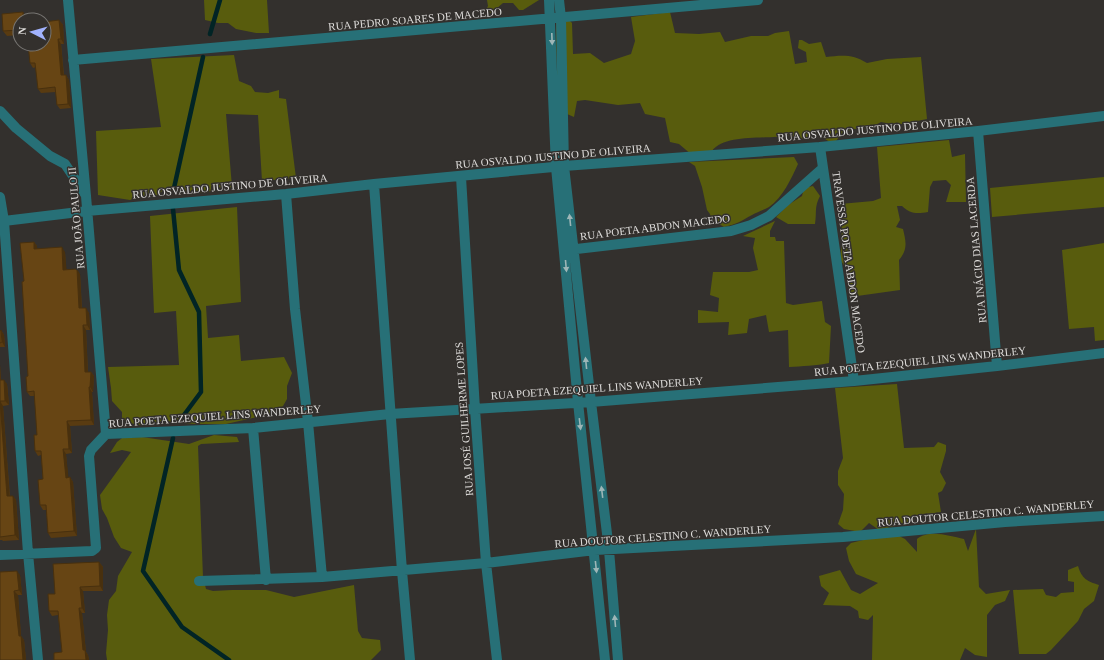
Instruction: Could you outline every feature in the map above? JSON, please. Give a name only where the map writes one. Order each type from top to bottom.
[{"type":"street","name":"RUA JOÃO PAULO II","points":[[68,0],[106,434]]},
{"type":"street","points":[[550,0],[556,19]]},
{"type":"street","points":[[559,0],[556,19],[560,166],[569,250],[591,402],[610,550],[618,660]]},
{"type":"street","name":"RUA PEDRO SOARES DE MACEDO","points":[[74,60],[556,19],[717,2],[758,0]]},
{"type":"street","points":[[0,111],[16,128],[50,156],[65,164],[86,196]]},
{"type":"street","name":"RUA OSVALDO JUSTINO DE OLIVEIRA","points":[[4,222],[87,211],[286,194],[560,166],[820,147],[978,131],[1104,116]]},
{"type":"street","name":"RUA INÁCIO DIAS LACERDA","points":[[978,131],[997,366]]},
{"type":"street","name":"TRAVESSA POETA ABDON MACEDO","points":[[820,147],[854,381]]},
{"type":"street","name":"RUA POETA ABDON MACEDO","points":[[569,250],[731,231],[752,226],[770,216],[823,168]]},
{"type":"street","name":"RUA JOSÉ GUILHERME LOPES","points":[[461,177],[486,563],[497,660]]},
{"type":"street","points":[[374,184],[390,414],[410,660]]},
{"type":"street","points":[[286,194],[295,309],[308,422],[322,578]]},
{"type":"street","points":[[0,197],[4,222],[28,553],[38,660]]},
{"type":"street","points":[[569,250],[578,402],[606,660]]},
{"type":"street","name":"RUA POETA EZEQUIEL LINS WANDERLEY","points":[[28,553],[92,551],[96,548],[89,456],[95,444],[106,434],[253,428],[390,414],[591,402],[854,381],[1104,353]]},
{"type":"street","points":[[253,428],[266,580]]},
{"type":"street","name":"RUA DOUTOR CELESTINO C. WANDERLEY","points":[[199,581],[322,578],[486,563],[595,550],[843,537],[1005,522],[1104,516]]},
{"type":"street","points":[[0,555],[28,553]]},
{"type":"shaded area","points":[[204,0],[267,0],[269,33],[256,33],[236,29],[228,23],[218,23],[205,20]]},
{"type":"shaded area","points":[[487,0],[539,0],[523,10],[519,10],[513,3],[503,3],[491,13],[486,10],[488,6]]},
{"type":"shaded area","points":[[670,12],[675,33],[699,34],[720,32],[725,42],[751,36],[768,36],[775,33],[789,31],[795,64],[807,62],[806,52],[798,48],[799,40],[809,44],[821,42],[826,57],[847,56],[857,58],[867,63],[887,59],[921,57],[927,119],[897,125],[881,122],[870,128],[854,129],[843,132],[836,141],[830,142],[815,133],[799,139],[790,135],[737,139],[718,145],[712,151],[692,155],[679,144],[670,142],[665,118],[645,114],[640,103],[618,105],[585,100],[577,101],[574,117],[567,114],[557,76],[556,23],[568,19],[572,23],[573,54],[590,53],[604,63],[631,54],[635,41],[631,17]]},
{"type":"shaded area","points":[[234,55],[239,81],[251,86],[255,92],[268,93],[279,90],[279,98],[286,99],[296,178],[262,181],[258,115],[226,114],[232,187],[223,188],[211,186],[211,191],[188,195],[181,191],[162,191],[155,197],[140,195],[130,200],[98,195],[96,131],[161,127],[151,59]]},
{"type":"shaded area","points":[[949,140],[952,157],[965,154],[966,202],[946,202],[951,185],[946,180],[933,181],[930,187],[928,212],[914,213],[908,211],[902,206],[897,206],[900,220],[896,227],[903,229],[905,242],[904,252],[899,260],[900,290],[850,297],[845,267],[840,259],[842,240],[840,204],[873,201],[881,198],[877,147]]},
{"type":"shaded area","points":[[794,157],[798,164],[786,187],[774,203],[739,222],[724,227],[711,219],[707,210],[702,187],[695,166],[689,162]]},
{"type":"shaded area","points":[[1104,177],[1104,207],[992,217],[990,188]]},
{"type":"shaded area","points":[[813,186],[820,196],[816,207],[815,224],[788,224],[776,217],[788,205],[802,196],[804,188]]},
{"type":"shaded area","points":[[237,207],[241,302],[206,306],[208,338],[239,335],[241,361],[284,357],[292,373],[287,386],[287,399],[283,406],[275,413],[226,424],[195,424],[165,420],[147,425],[136,425],[122,419],[122,412],[112,401],[108,367],[179,365],[176,311],[154,313],[150,216]]},
{"type":"shaded area","points":[[775,221],[770,231],[770,237],[775,237],[776,241],[784,241],[786,303],[793,305],[822,301],[825,322],[831,326],[829,363],[789,367],[788,330],[769,332],[766,315],[749,319],[747,333],[728,335],[729,322],[698,323],[698,310],[718,312],[719,298],[710,295],[713,272],[749,272],[758,270],[753,248],[755,238],[743,236]]},
{"type":"shaded area","points":[[1104,243],[1104,340],[1095,341],[1094,327],[1069,329],[1062,250]]},
{"type":"shaded area","points":[[897,384],[904,448],[934,447],[938,442],[946,445],[946,451],[940,472],[946,483],[942,491],[938,493],[941,512],[910,517],[909,522],[879,530],[869,523],[860,532],[844,529],[838,524],[843,510],[844,494],[838,485],[838,471],[843,458],[835,388]]},
{"type":"shaded area","points":[[214,435],[237,437],[239,442],[201,444],[198,446],[203,577],[206,589],[213,591],[266,590],[294,597],[354,585],[358,631],[362,638],[380,640],[381,650],[371,660],[107,660],[107,615],[109,600],[116,591],[118,576],[132,552],[121,548],[114,537],[102,509],[100,495],[131,452],[122,450],[110,453],[117,442],[122,438],[142,437],[189,444]]},
{"type":"shaded area","points":[[976,529],[979,587],[986,594],[1010,590],[1005,601],[995,605],[987,615],[987,657],[975,655],[965,648],[960,660],[872,660],[873,615],[868,620],[859,618],[858,611],[850,606],[823,605],[829,593],[821,586],[819,576],[840,570],[851,590],[860,594],[878,583],[856,574],[849,561],[846,548],[851,543],[897,535],[905,539],[917,552],[917,539],[928,534],[940,534],[964,539],[968,551]]},
{"type":"shaded area","points":[[1078,566],[1083,577],[1099,585],[1094,601],[1084,609],[1078,621],[1046,654],[1019,654],[1013,590],[1043,589],[1046,595],[1056,597],[1061,593],[1074,592],[1074,582],[1068,581],[1068,570]]},
{"type":"building","points":[[12,13],[12,30],[3,31],[2,14]]},
{"type":"building","points":[[59,20],[61,39],[58,39],[61,75],[66,75],[68,104],[57,105],[55,87],[38,89],[35,63],[30,63],[29,52],[52,52],[52,21]]},
{"type":"building","points":[[34,242],[34,249],[62,247],[63,270],[77,269],[79,308],[86,308],[87,325],[83,325],[85,372],[91,372],[89,387],[91,420],[67,421],[69,449],[63,449],[66,478],[70,477],[74,531],[48,533],[46,505],[40,505],[38,480],[43,479],[41,451],[35,451],[34,435],[37,435],[34,391],[27,392],[26,377],[28,376],[22,282],[24,281],[20,243]]},
{"type":"building","points":[[1,330],[2,342],[0,343],[0,331]]},
{"type":"building","points":[[0,380],[4,380],[5,401],[0,401]]},
{"type":"building","points":[[0,401],[7,496],[13,496],[15,535],[0,537]]},
{"type":"building","points":[[99,562],[100,586],[80,587],[82,608],[79,608],[83,650],[85,650],[86,660],[54,660],[54,653],[62,652],[58,611],[49,611],[48,594],[55,594],[53,564]]},
{"type":"building","points":[[17,571],[19,590],[14,591],[23,660],[0,660],[0,572]]},
{"type":"waterway","points":[[210,34],[220,0]]},
{"type":"waterway","points":[[174,188],[203,57]]},
{"type":"waterway","points":[[173,209],[179,270],[199,312],[201,392],[181,419]]},
{"type":"waterway","points":[[173,438],[143,571],[182,627],[229,660]]}]
